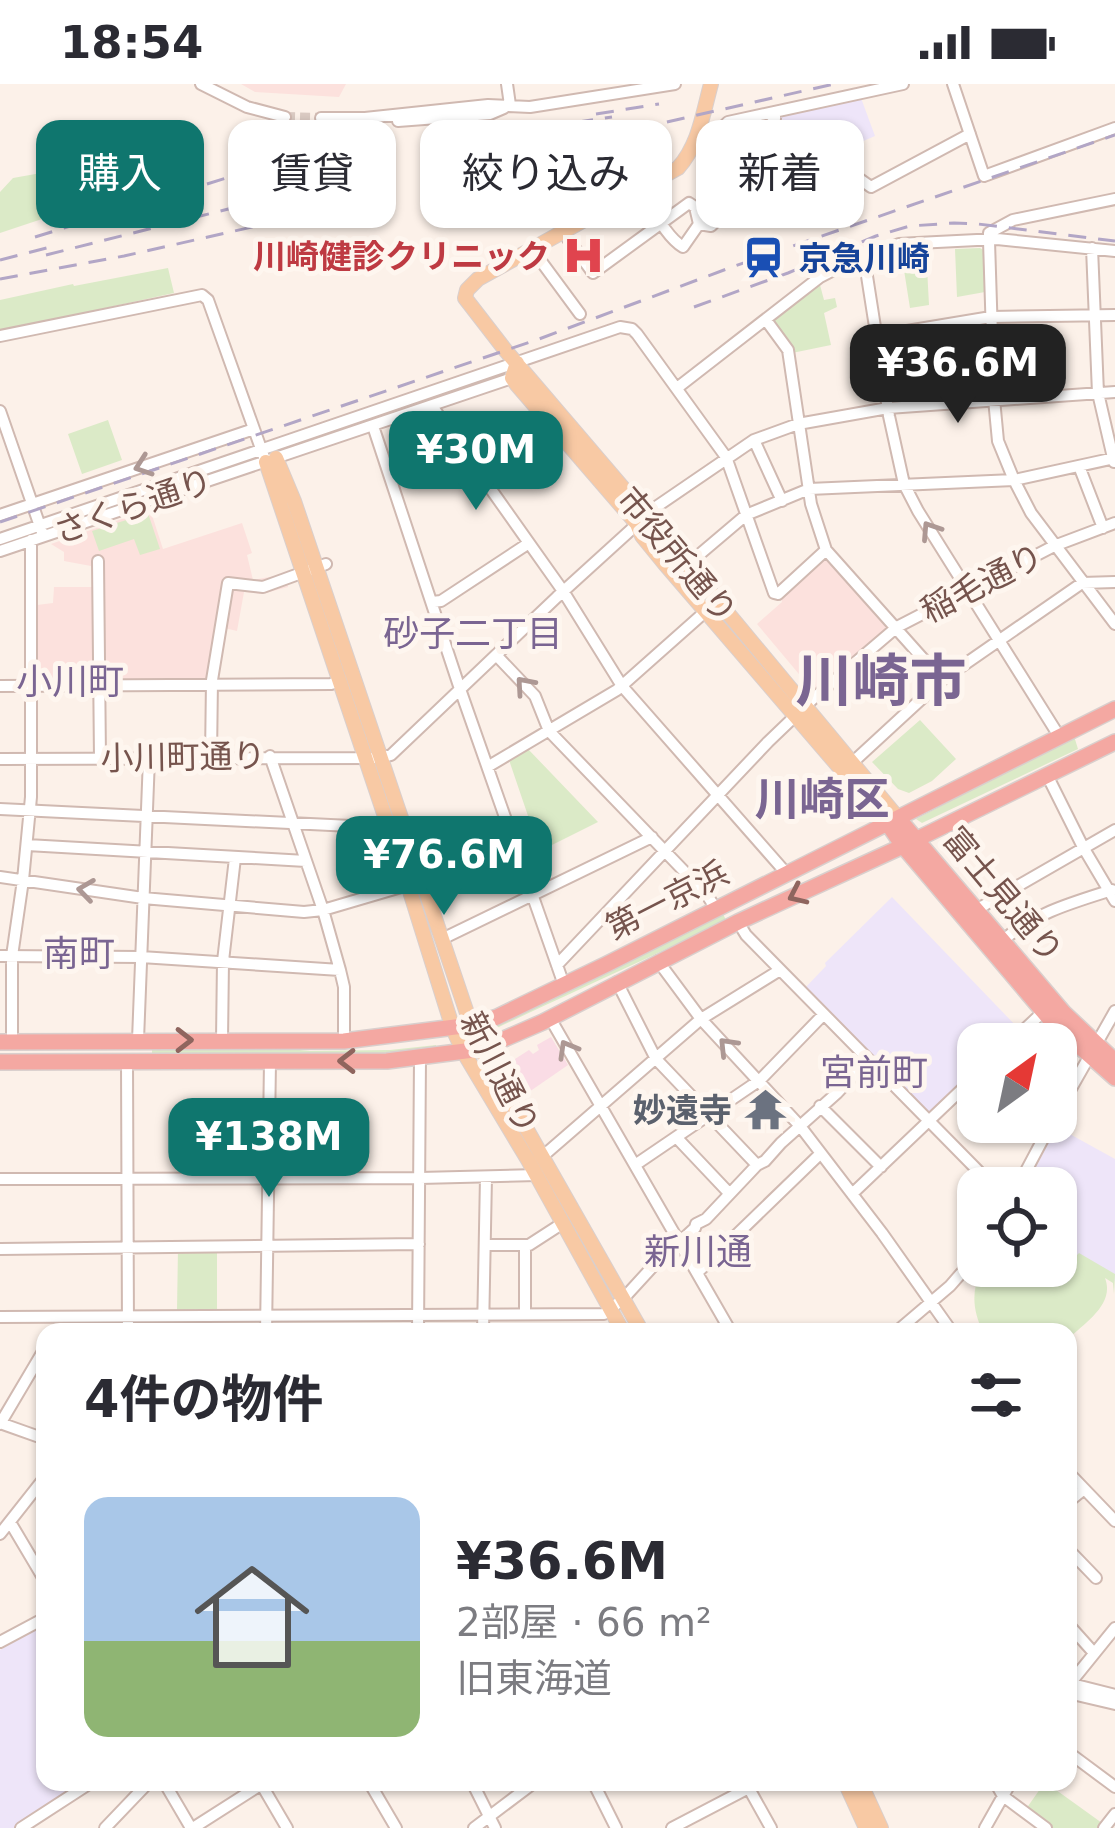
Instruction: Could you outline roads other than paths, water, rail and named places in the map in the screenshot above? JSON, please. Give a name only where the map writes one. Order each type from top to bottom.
[{"type":"highway","name":"第一京浜","points":[[6,1042],[344,1041],[471,1025],[564,985],[1115,709]]},
{"type":"highway","points":[[1090,721],[1082,731],[1083,739],[1111,744]]},
{"type":"highway","name":"第一京浜","points":[[0,1062],[270,1062],[420,1058],[472,1051],[550,1018],[738,922],[1111,744]]},
{"type":"highway","name":"富士見通り","points":[[893,821],[1043,1012],[1093,1051],[1115,1061]]},
{"type":"highway","name":"富士見通り","points":[[910,842],[976,910],[1115,1078]]},
{"type":"main road","points":[[672,171],[696,140],[711,84]]},
{"type":"main road","points":[[532,249],[571,228]]},
{"type":"main road","name":"市役所通り","points":[[532,249],[478,279],[465,294],[467,302],[515,371],[641,520],[687,565],[732,632],[893,821]]},
{"type":"main road","name":"新川通り","points":[[269,454],[315,568],[442,938],[471,1025],[472,1051],[563,1223],[634,1323]]},
{"type":"main road","name":"市役所通り","points":[[641,520],[642,536],[706,611],[732,632]]},
{"type":"main road","name":"新川通り","points":[[315,568],[340,681],[378,757],[387,822],[453,1029],[543,1156],[617,1304],[621,1323]]},
{"type":"main road","name":"市役所通り","points":[[799,712],[852,763],[893,821]]},
{"type":"main road","points":[[537,1175],[543,1156]]},
{"type":"main road","points":[[851,1791],[875,1827]]},
{"type":"main road","points":[[863,1791],[875,1827]]},
{"type":"street","points":[[201,84],[247,107],[285,117]]},
{"type":"street","points":[[507,84],[510,105]]},
{"type":"street","points":[[321,118],[530,106],[675,84]]},
{"type":"street","points":[[741,120],[903,84]]},
{"type":"street","points":[[953,84],[984,176],[1115,128]]},
{"type":"street","points":[[775,115],[781,120]]},
{"type":"street","points":[[771,120],[775,115]]},
{"type":"street","points":[[864,181],[872,187],[970,134]]},
{"type":"street","points":[[1115,199],[1013,220],[989,232],[988,241],[998,441],[1031,513],[1115,624]]},
{"type":"street","points":[[672,215],[689,203],[696,211]]},
{"type":"street","points":[[562,228],[593,273],[654,228]]},
{"type":"street","points":[[666,228],[683,248],[696,228]]},
{"type":"street","points":[[677,388],[820,277],[899,244],[988,241],[1115,251]]},
{"type":"street","points":[[687,565],[746,514],[809,489],[1013,480],[1114,460],[1098,393],[1092,248]]},
{"type":"street","points":[[532,249],[580,314]]},
{"type":"street","points":[[864,257],[887,409],[904,484],[1059,736]]},
{"type":"street","points":[[0,337],[202,295],[208,300],[254,429],[269,454]]},
{"type":"street","points":[[878,336],[991,316],[1115,315]]},
{"type":"street","points":[[766,320],[788,350],[809,489],[826,550],[942,680]]},
{"type":"street","points":[[269,454],[432,406],[626,327],[638,334],[726,457],[774,593],[826,550]]},
{"type":"street","points":[[269,454],[515,371]]},
{"type":"street","points":[[378,757],[497,656],[641,520],[754,440],[798,424],[887,409],[1115,392]]},
{"type":"street","points":[[432,406],[563,591],[622,686],[788,874]]},
{"type":"street","points":[[0,411],[38,534],[30,810],[23,880],[6,956],[6,1042]]},
{"type":"street","points":[[373,426],[564,985]]},
{"type":"street","points":[[0,515],[254,429]]},
{"type":"street","points":[[754,440],[782,501]]},
{"type":"street","name":"さくら通り","points":[[0,551],[269,454]]},
{"type":"street","points":[[1078,466],[1109,525]]},
{"type":"street","name":"稲毛通り","points":[[557,965],[799,712],[897,627],[1054,546],[1109,525]]},
{"type":"street","name":"さくら通り","points":[[0,539],[38,534]]},
{"type":"street","points":[[432,602],[441,601],[529,543]]},
{"type":"street","points":[[98,561],[100,758]]},
{"type":"street","points":[[211,757],[212,685],[228,584],[262,587],[315,568]]},
{"type":"street","points":[[852,763],[942,680],[1082,583],[1115,582]]},
{"type":"street","points":[[489,766],[622,686],[706,611]]},
{"type":"street","points":[[497,656],[536,696],[549,731],[716,909]]},
{"type":"street","points":[[0,686],[340,681]]},
{"type":"street","points":[[270,756],[340,970],[344,1041]]},
{"type":"street","name":"小川町通り","points":[[0,759],[378,757]]},
{"type":"street","points":[[138,1040],[149,758]]},
{"type":"street","points":[[1002,941],[1052,909],[1113,894],[1083,848],[1047,775]]},
{"type":"street","points":[[0,809],[351,826],[387,822]]},
{"type":"street","points":[[976,910],[1115,830]]},
{"type":"street","points":[[442,938],[652,837]]},
{"type":"street","points":[[27,845],[305,861]]},
{"type":"street","points":[[222,1040],[223,961],[235,858]]},
{"type":"street","points":[[0,878],[143,898],[304,912],[408,885]]},
{"type":"street","points":[[738,922],[974,1167]]},
{"type":"street","points":[[6,956],[141,957],[340,970]]},
{"type":"street","points":[[658,962],[701,1019],[800,1126],[946,1323]]},
{"type":"street","points":[[543,1156],[701,1019],[780,970]]},
{"type":"street","points":[[616,982],[656,1059],[757,1166]]},
{"type":"street","points":[[1077,1078],[1115,1010]]},
{"type":"street","points":[[1031,1023],[1043,1012]]},
{"type":"street","points":[[635,1165],[760,1080],[823,1015]]},
{"type":"street","points":[[550,1018],[726,1323]]},
{"type":"street","points":[[418,1323],[420,1058]]},
{"type":"street","points":[[0,1317],[604,1313],[868,1060]]},
{"type":"street","points":[[128,1061],[128,1323]]},
{"type":"street","points":[[267,1323],[270,1062]]},
{"type":"street","points":[[852,1194],[957,1093]]},
{"type":"street","points":[[820,1106],[881,1167]]},
{"type":"street","points":[[676,1137],[729,1193]]},
{"type":"street","points":[[698,1272],[820,1154]]},
{"type":"street","points":[[0,1179],[537,1175]]},
{"type":"street","points":[[484,1323],[486,1177]]},
{"type":"street","points":[[485,1245],[525,1246],[563,1223]]},
{"type":"street","points":[[0,1249],[419,1244]]},
{"type":"street","points":[[525,1246],[525,1314]]},
{"type":"street","points":[[906,1323],[957,1275]]},
{"type":"street","points":[[551,1315],[551,1323]]},
{"type":"street","points":[[60,1323],[63,1317]]},
{"type":"street","points":[[36,1363],[0,1424],[36,1435]]},
{"type":"street","points":[[1077,1482],[1115,1521]]},
{"type":"street","points":[[0,1534],[36,1489]]},
{"type":"street","points":[[1077,1495],[1084,1489]]},
{"type":"street","points":[[10,1522],[36,1566]]},
{"type":"street","points":[[1077,1558],[1096,1578]]},
{"type":"street","points":[[0,1642],[36,1623]]},
{"type":"street","points":[[1077,1675],[1115,1628]]},
{"type":"street","points":[[1077,1634],[1094,1653]]},
{"type":"street","points":[[1077,1688],[1115,1695]]},
{"type":"street","points":[[1077,1689],[1115,1704]]},
{"type":"street","points":[[1077,1759],[1115,1787]]},
{"type":"street","points":[[21,1828],[38,1823],[80,1791]]},
{"type":"street","points":[[105,1828],[140,1791]]},
{"type":"street","points":[[169,1791],[192,1828],[250,1791]]},
{"type":"street","points":[[266,1791],[286,1828]]},
{"type":"street","points":[[374,1791],[396,1828]]},
{"type":"street","points":[[477,1791],[493,1821]]},
{"type":"street","points":[[474,1828],[493,1821],[525,1791]]},
{"type":"street","points":[[598,1791],[616,1828]]},
{"type":"street","points":[[672,1828],[738,1791]]},
{"type":"street","points":[[754,1791],[771,1828]]},
{"type":"street","points":[[1000,1791],[1046,1828]]},
{"type":"street","points":[[985,1828],[1006,1791]]},
{"type":"street","points":[[1104,1828],[1115,1814]]},
{"type":"tunnel","points":[[285,117],[321,118]]},
{"type":"railway","points":[[672,121],[834,84]]},
{"type":"railway","points":[[596,114],[659,104]]},
{"type":"railway","points":[[592,120],[612,117]]},
{"type":"railway","points":[[0,522],[539,339],[1115,135]]},
{"type":"railway","points":[[35,237],[228,177]]},
{"type":"railway","points":[[46,255],[228,209]]},
{"type":"railway","points":[[694,307],[910,226],[978,224],[1115,241]]},
{"type":"railway","points":[[0,279],[248,228]]},
{"type":"railway","points":[[0,260],[58,245]]},
{"type":"place","name":"川崎健診クリニック","points":[[584,256]]},
{"type":"place","name":"京急川崎","points":[[764,258]]},
{"type":"place","name":"妙遠寺","points":[[766,1110]]},
{"type":"district","name":"砂子二丁目","points":[[473,633]]},
{"type":"district","name":"小川町","points":[[70,681]]},
{"type":"district","name":"川崎市","points":[[881,681]]},
{"type":"district","name":"川崎区","points":[[822,799]]},
{"type":"district","name":"南町","points":[[79,953]]},
{"type":"district","name":"宮前町","points":[[874,1072]]},
{"type":"district","name":"新川通","points":[[698,1251]]}]
